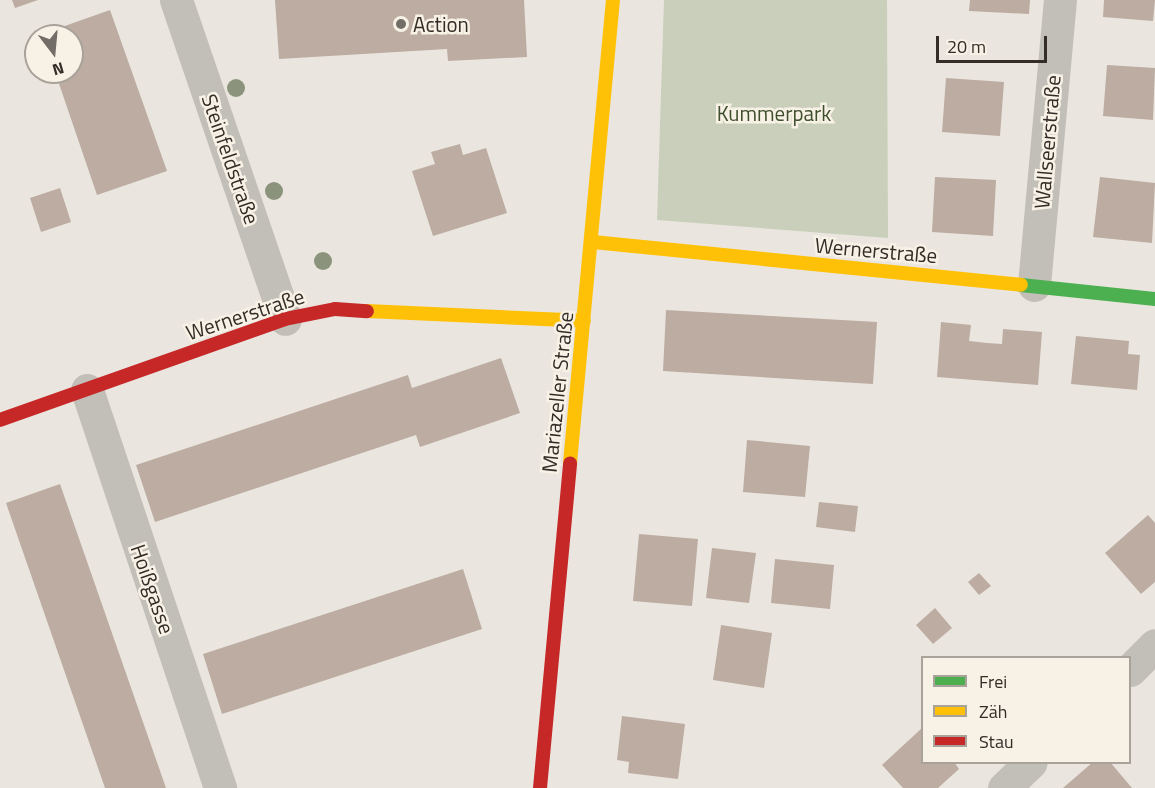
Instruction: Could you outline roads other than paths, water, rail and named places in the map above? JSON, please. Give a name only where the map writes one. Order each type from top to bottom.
[{"type":"street","name":"Steinfeldstraße","points":[[176,0],[285,319]]},
{"type":"street","name":"Mariazeller Straße","points":[[540,788],[593,243],[613,0]]},
{"type":"street","name":"Wallseerstraße","points":[[1034,285],[1060,0]]},
{"type":"street","name":"Wernerstraße","points":[[593,243],[1034,285],[1155,299]]},
{"type":"street","name":"Wernerstraße","points":[[0,420],[285,319],[335,309],[584,321]]},
{"type":"street","name":"Hoißgasse","points":[[87,390],[220,788]]},
{"type":"street","points":[[1131,668],[1155,645]]},
{"type":"street","points":[[1004,788],[1029,764]]},
{"type":"place","name":"Action","points":[[401,24]]},
{"type":"park label","name":"Kummerpark","points":[[774,113]]}]
